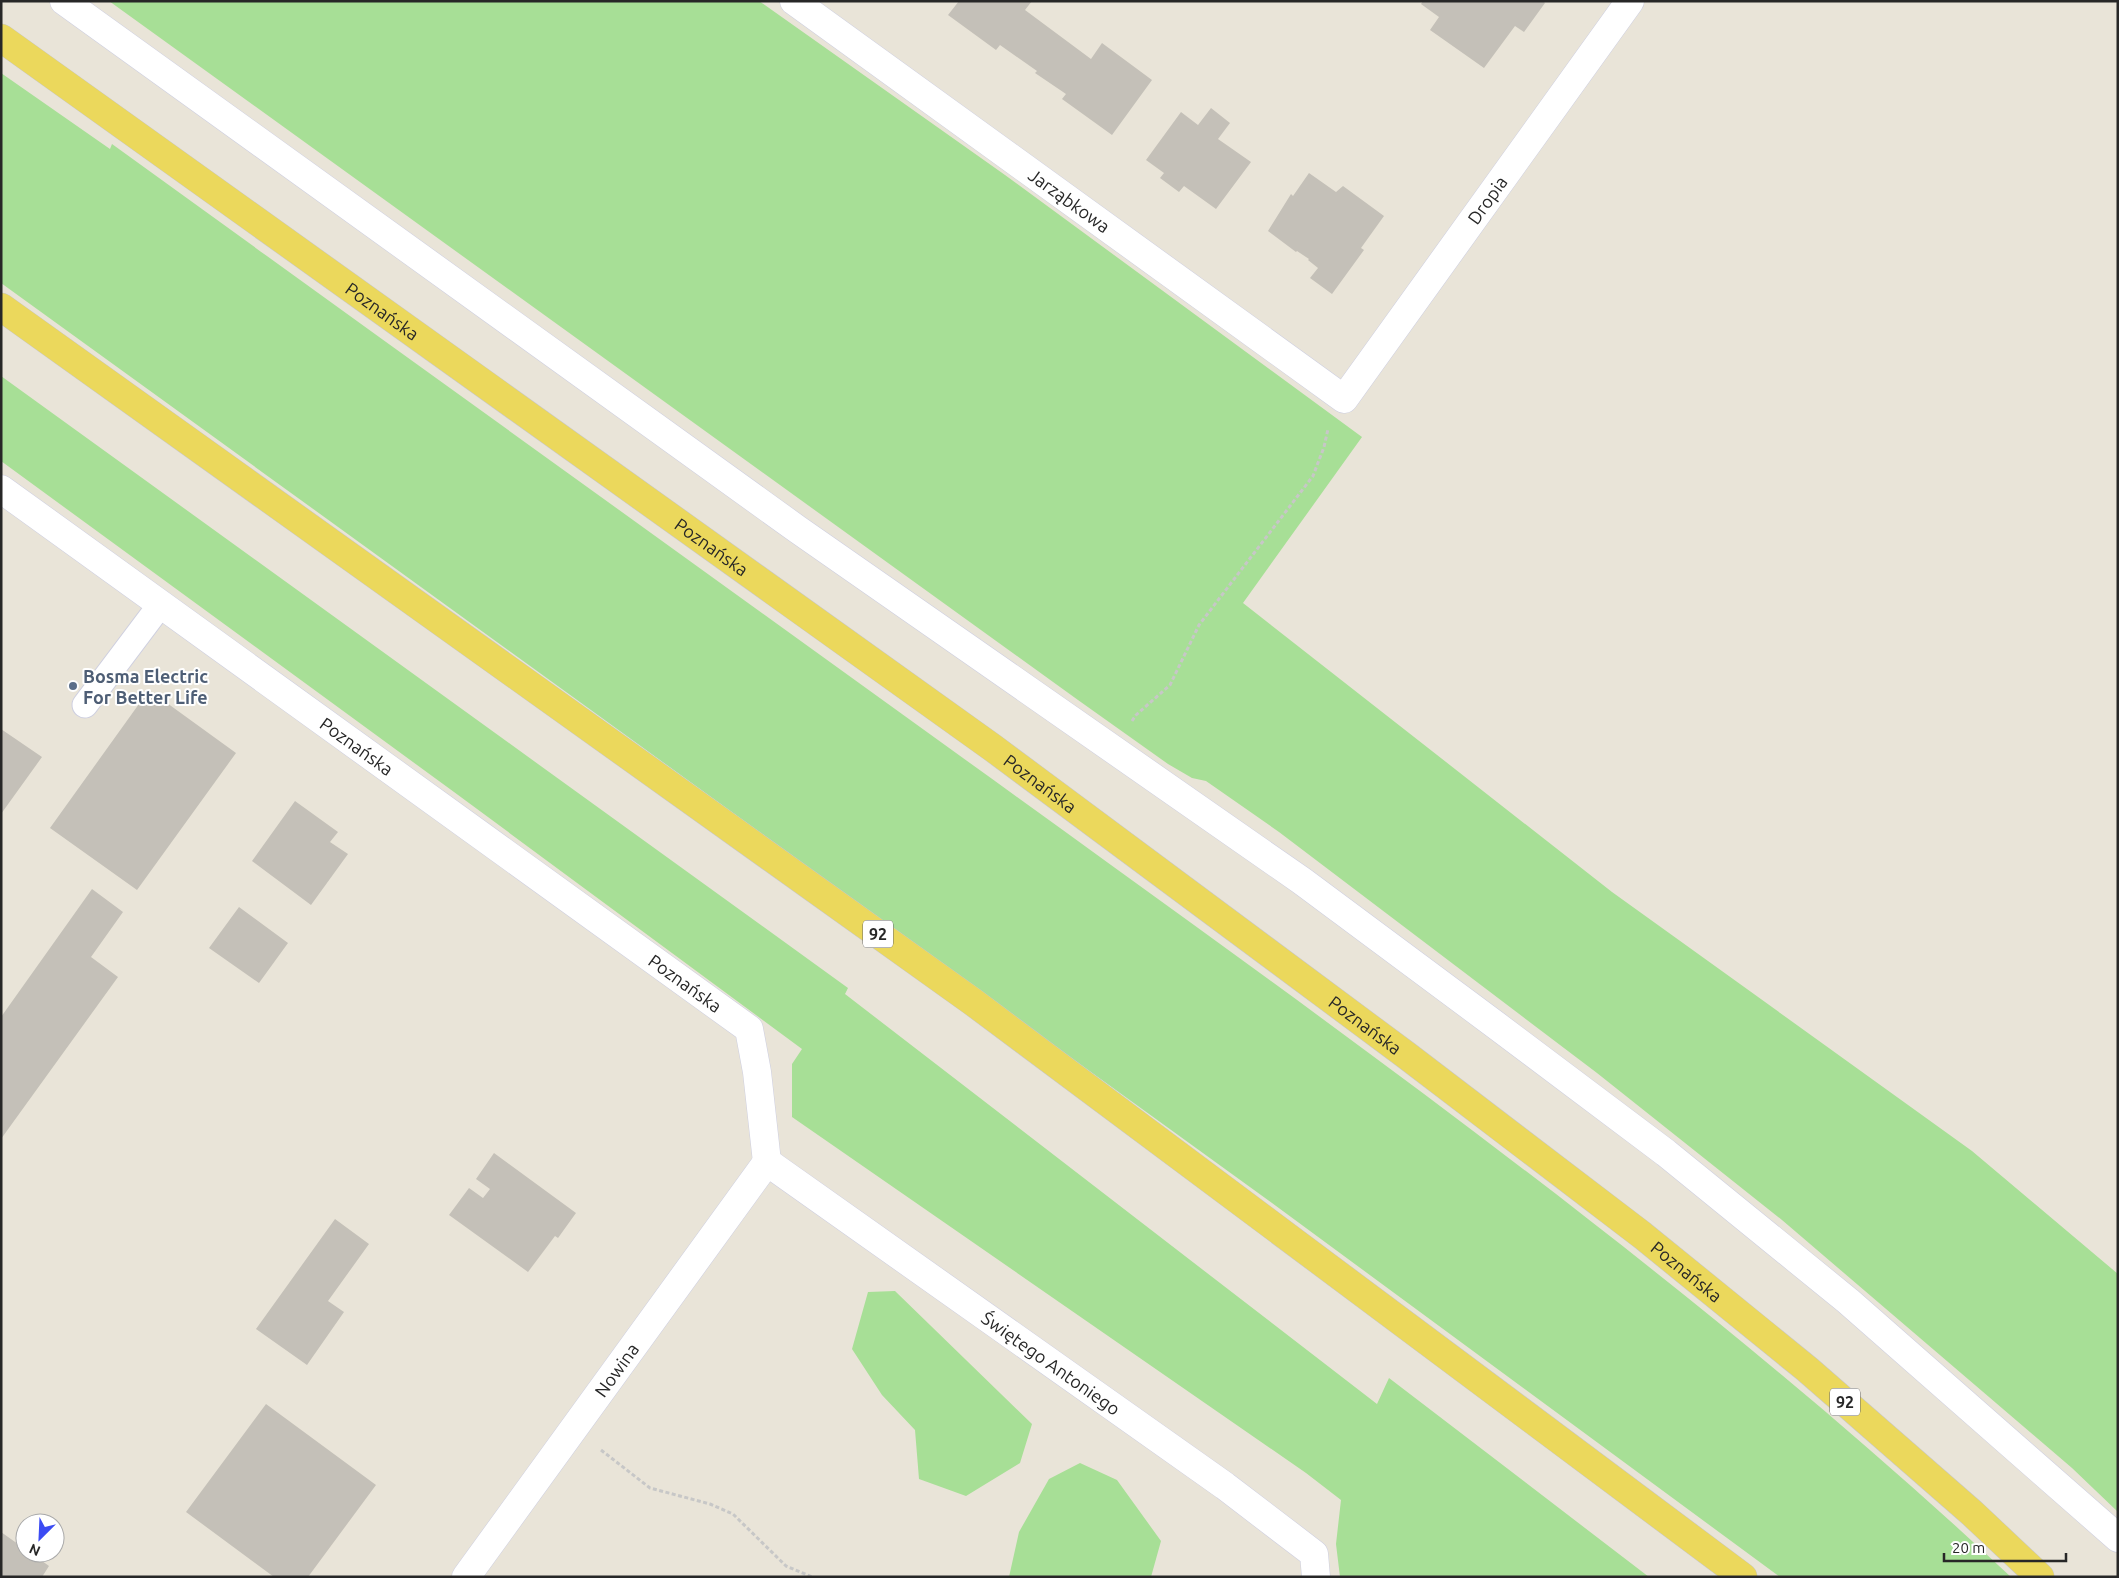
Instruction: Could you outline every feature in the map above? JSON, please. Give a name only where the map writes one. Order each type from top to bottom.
[{"type":"main road","name":"Poznańska","points":[[1,38],[994,748],[1406,1055],[1642,1235],[1807,1369],[1972,1513],[2040,1577]]},
{"type":"main road","name":"92","points":[[1,307],[973,1002],[1743,1577]]},
{"type":"street","points":[[64,1],[797,529],[1302,881],[1666,1153],[1848,1301],[2118,1538]]},
{"type":"street","name":"Jarząbkowa","points":[[794,1],[1344,399]]},
{"type":"street","name":"Dropia","points":[[1344,399],[1630,1]]},
{"type":"street","name":"Poznańska","points":[[1,489],[748,1029],[758,1072],[767,1162]]},
{"type":"street","name":"Nowina","points":[[466,1577],[767,1162]]},
{"type":"street","name":"Świętego Antoniego","points":[[767,1162],[1232,1492],[1314,1554],[1316,1577]]},
{"type":"lane","points":[[85,705],[161,604]]},
{"type":"path","points":[[1113,751],[1136,716],[1170,685],[1199,625],[1313,476],[1324,447],[1329,422],[1344,399]]},
{"type":"path","points":[[573,1428],[650,1488],[710,1504],[733,1514],[786,1566],[812,1577]]},
{"type":"green space","points":[[109,1],[759,1],[1005,175],[1362,437],[1243,603],[1612,892],[1972,1151],[2118,1274],[2118,1512],[2072,1468],[1782,1220],[1597,1073],[1279,832],[1206,781],[1192,778],[1168,764]]},
{"type":"green space","points":[[1,73],[110,149],[112,144],[1227,949],[1458,1120],[1685,1296],[1796,1387],[1905,1480],[2011,1577],[1780,1577],[1272,1203],[1,283]]},
{"type":"green space","points":[[1,376],[848,988],[845,994],[1377,1404],[1389,1378],[1649,1577],[1340,1577],[1336,1544],[1341,1500],[1306,1473],[792,1117],[792,1064],[802,1049],[1,461]]},
{"type":"green space","points":[[895,1291],[1032,1424],[1020,1463],[966,1496],[919,1479],[915,1430],[882,1395],[852,1349],[868,1292]]},
{"type":"green space","points":[[1080,1463],[1117,1480],[1161,1541],[1151,1577],[1009,1577],[1019,1532],[1049,1479]]},
{"type":"building","points":[[959,1],[1032,1],[1025,10],[1091,59],[1102,43],[1152,80],[1112,135],[1062,99],[1066,94],[1035,73],[1037,71],[1000,45],[996,50],[948,15]]},
{"type":"building","points":[[1423,1],[1543,1],[1545,3],[1524,32],[1515,26],[1484,68],[1430,30],[1439,17],[1421,4]]},
{"type":"building","points":[[1211,108],[1230,123],[1218,139],[1251,162],[1216,209],[1184,186],[1179,192],[1160,178],[1164,173],[1146,160],[1181,112],[1198,125]]},
{"type":"building","points":[[1309,173],[1336,192],[1343,186],[1384,216],[1361,248],[1364,250],[1332,294],[1310,278],[1318,268],[1309,259],[1296,252],[1268,231],[1291,194],[1293,196]]},
{"type":"building","points":[[149,690],[236,753],[137,890],[50,828]]},
{"type":"building","points":[[1,729],[42,757],[1,814]]},
{"type":"building","points":[[295,801],[338,832],[330,842],[348,854],[311,905],[252,861]]},
{"type":"building","points":[[92,889],[123,912],[91,957],[118,977],[1,1139],[1,1017]]},
{"type":"building","points":[[239,907],[288,943],[259,983],[209,948]]},
{"type":"building","points":[[494,1153],[576,1213],[558,1238],[555,1236],[528,1272],[449,1215],[469,1188],[483,1198],[490,1189],[476,1179]]},
{"type":"building","points":[[335,1219],[369,1244],[328,1301],[344,1312],[307,1365],[256,1329]]},
{"type":"building","points":[[266,1404],[376,1485],[308,1577],[274,1577],[186,1512]]},
{"type":"building","points":[[1,1532],[15,1542],[15,1563],[45,1563],[49,1566],[42,1577],[1,1577]]},
{"type":"place","name":"Bosma Electric For Better Life","points":[[73,686]]}]
